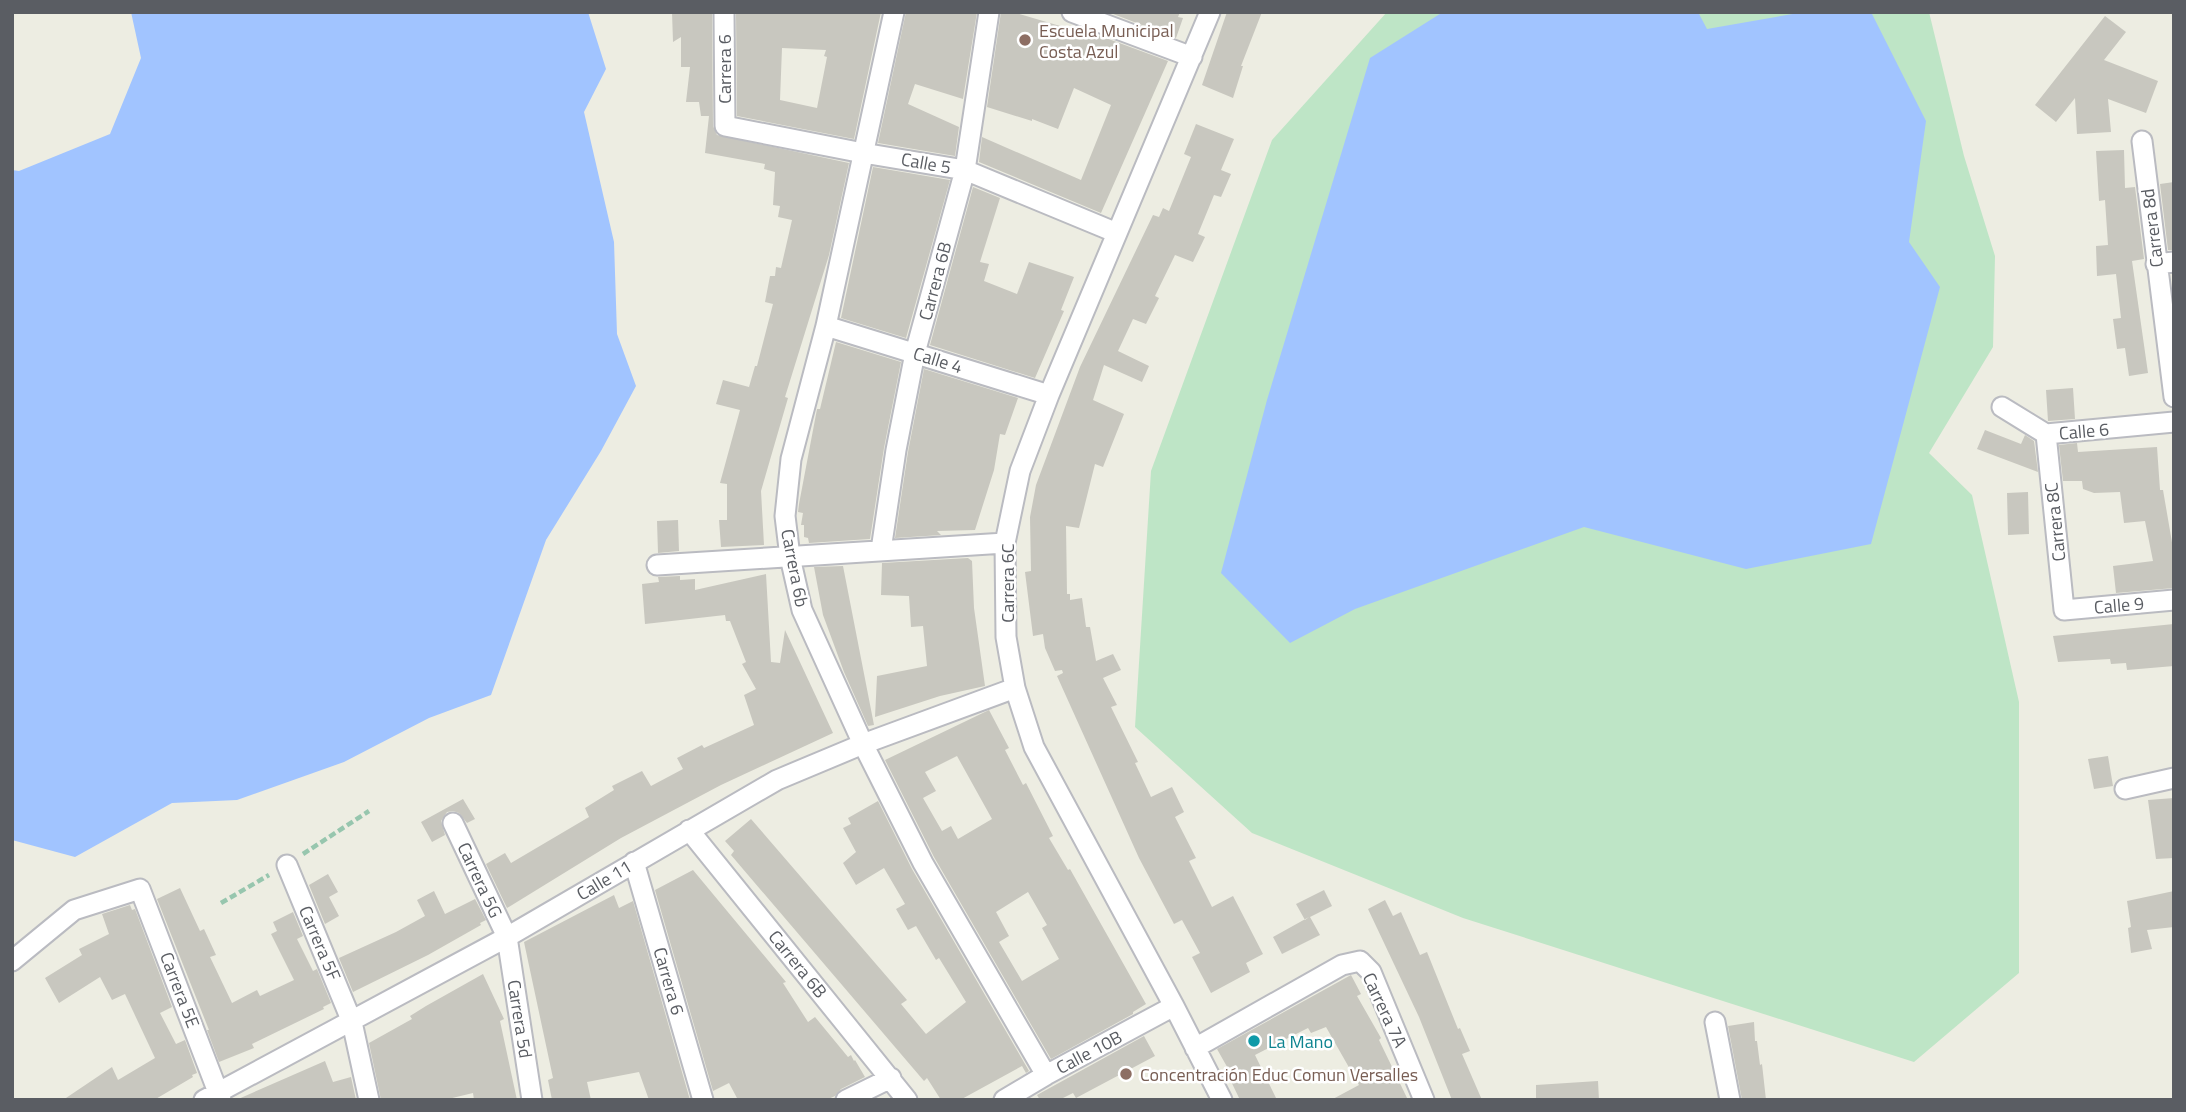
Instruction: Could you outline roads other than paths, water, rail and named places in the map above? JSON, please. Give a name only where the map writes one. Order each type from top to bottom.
[{"type":"street","name":"Carrera 6","points":[[724,12],[724,126]]},
{"type":"street","name":"Carrera 6b","points":[[894,12],[826,326],[791,459],[785,516],[790,557],[802,610],[863,744],[923,863],[1046,1075]]},
{"type":"street","name":"Carrera 6B","points":[[881,550],[896,450],[915,353],[965,170],[989,12]]},
{"type":"street","points":[[1072,12],[1192,57]]},
{"type":"street","name":"Carrera 6C","points":[[1210,12],[1049,395],[1020,471],[1005,543],[1006,637],[1016,688],[1034,747],[1222,1100]]},
{"type":"street","name":"Calle 5","points":[[724,126],[965,170],[1117,233]]},
{"type":"street","name":"Carrera 8d","points":[[2142,141],[2165,263],[2174,397]]},
{"type":"street","name":"Calle 4","points":[[826,326],[1049,395]]},
{"type":"street","name":"Calle 6","points":[[2002,407],[2046,434],[2174,422]]},
{"type":"street","name":"Carrera 8C","points":[[2046,434],[2064,610]]},
{"type":"street","points":[[657,565],[1005,543]]},
{"type":"street","name":"Calle 9","points":[[2064,610],[2174,600]]},
{"type":"street","name":"Calle 11","points":[[215,1097],[507,937],[777,780],[863,744],[1016,688]]},
{"type":"street","points":[[2125,789],[2174,778]]},
{"type":"street","name":"Carrera 5G","points":[[453,823],[507,937]]},
{"type":"street","name":"Carrera 6B","points":[[689,830],[906,1100]]},
{"type":"street","name":"Carrera 6","points":[[634,862],[703,1100]]},
{"type":"street","name":"Carrera 5F","points":[[287,865],[352,1022],[369,1100]]},
{"type":"street","name":"Carrera 5E","points":[[12,961],[74,911],[140,889],[215,1097]]},
{"type":"street","name":"Carrera 5d","points":[[507,937],[532,1100]]},
{"type":"street","name":"Carrera 7A","points":[[1195,1048],[1342,965],[1360,961],[1371,972],[1424,1100]]},
{"type":"street","name":"Calle 10B","points":[[1004,1100],[1174,1006]]},
{"type":"street","points":[[1715,1022],[1730,1100]]},
{"type":"street","points":[[846,1100],[891,1078]]},
{"type":"water","points":[[131,12],[588,12],[606,69],[584,112],[614,242],[617,334],[636,386],[601,451],[546,540],[491,695],[429,718],[344,762],[237,800],[172,803],[75,857],[12,840],[12,170],[19,171],[110,134],[141,58]]},
{"type":"water","points":[[1443,12],[1698,12],[1707,29],[1804,12],[1871,12],[1926,121],[1909,242],[1940,287],[1871,544],[1746,569],[1584,527],[1355,609],[1290,643],[1221,573],[1267,400],[1370,58]]},
{"type":"place","name":"Escuela Municipal Costa Azul","points":[[1025,40]]},
{"type":"place","name":"La Mano","points":[[1254,1041]]},
{"type":"place","name":"Concentración Educ Comun Versalles","points":[[1126,1074]]}]
